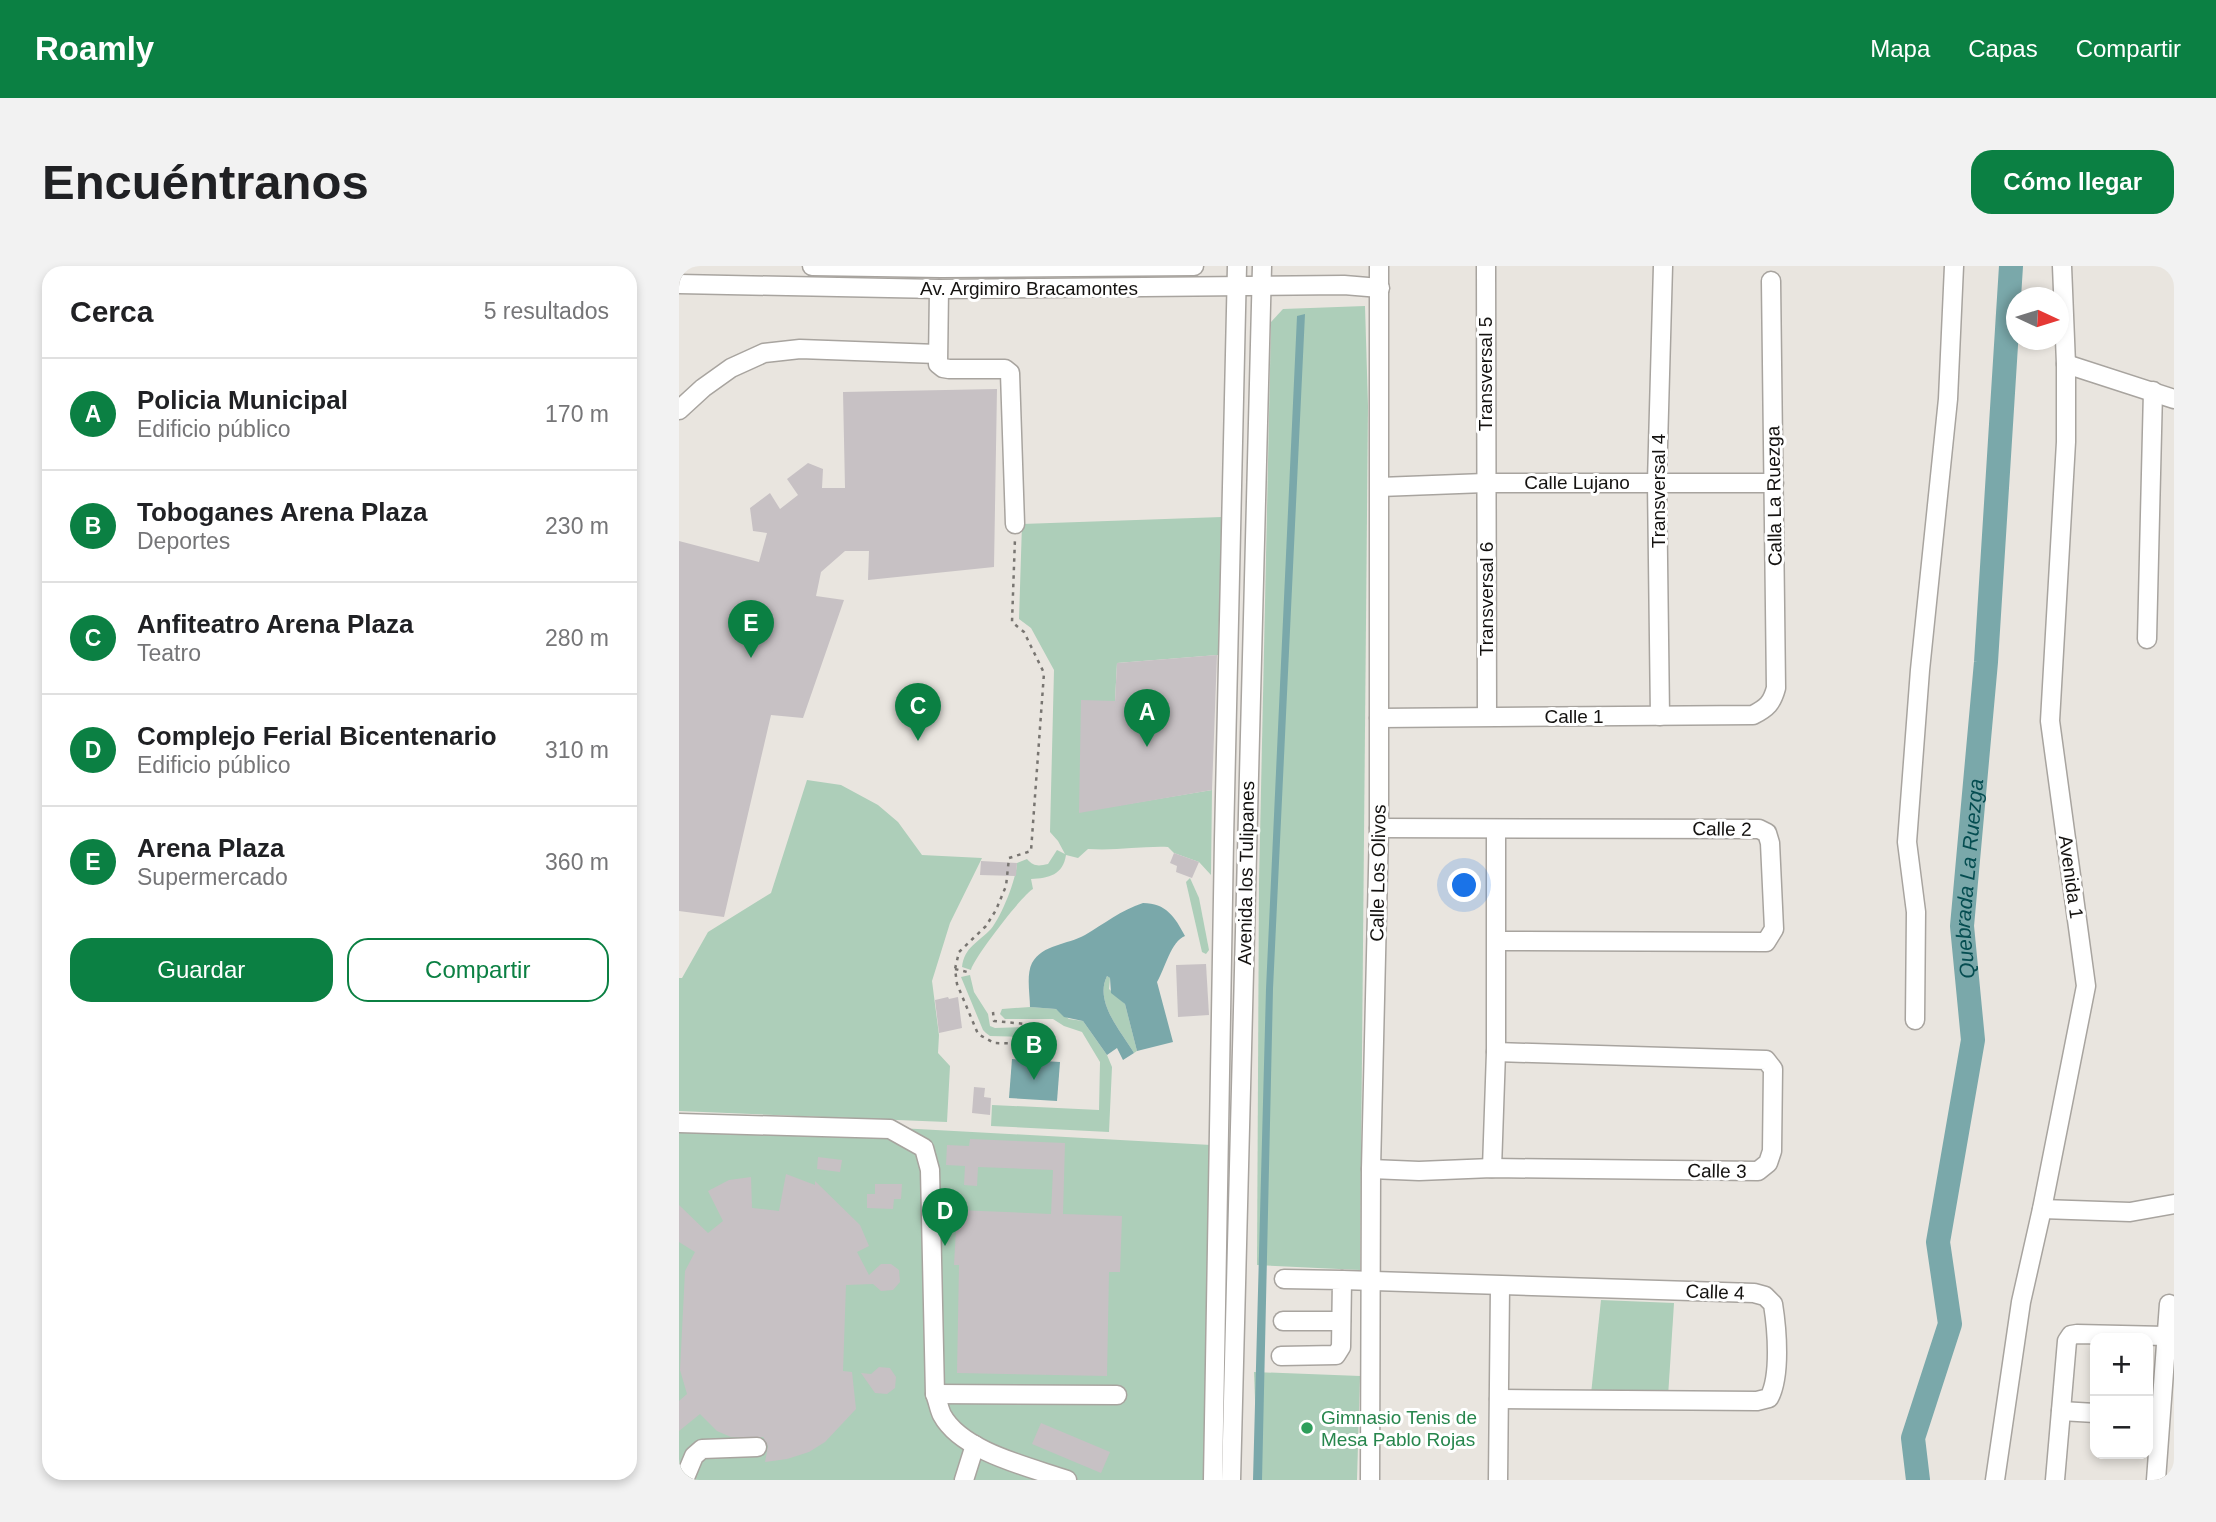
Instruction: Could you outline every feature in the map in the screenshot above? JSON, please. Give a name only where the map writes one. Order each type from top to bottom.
[{"type":"street","points":[[812,266],[1194,266]]},
{"type":"street","name":"Avenida los Tulipanes","points":[[1213,1480],[1225,756],[1237,266]]},
{"type":"street","name":"Avenida los Tulipanes","points":[[1231,1480],[1262,266]]},
{"type":"street","name":"Calle Los Olivos","points":[[1370,1480],[1371,1169],[1379,828],[1379,266]]},
{"type":"street","name":"Transversal 5","points":[[1485,483],[1486,266]]},
{"type":"street","name":"Transversal 4","points":[[1660,716],[1657,482],[1663,266]]},
{"type":"street","points":[[1915,1020],[1916,912],[1907,842],[1920,670],[1948,399],[1954,266]]},
{"type":"street","name":"Avenida 1","points":[[1995,1480],[2021,1302],[2086,986],[2050,716],[2066,442],[2066,364],[2061,266]]},
{"type":"street","name":"Calla La Ruezga","points":[[1766,709],[1776,688],[1771,281]]},
{"type":"street","name":"Av. Argimiro Bracamontes","points":[[679,284],[939,289],[1343,285],[1380,288]]},
{"type":"street","points":[[939,289],[938,364],[943,368],[1005,369],[1010,373],[1015,524]]},
{"type":"street","points":[[679,410],[731,368],[764,353],[800,349],[937,354]]},
{"type":"street","points":[[2066,364],[2174,399]]},
{"type":"street","points":[[2147,639],[2153,391]]},
{"type":"street","name":"Calle Lujano","points":[[1380,487],[1485,483],[1774,483]]},
{"type":"street","name":"Transversal 6","points":[[1485,483],[1487,716]]},
{"type":"street","name":"Calle 1","points":[[1379,718],[1753,715],[1766,709]]},
{"type":"street","points":[[1225,756],[1248,757]]},
{"type":"street","name":"Calle 2","points":[[1379,828],[1759,829],[1767,833],[1770,843],[1775,929],[1766,942],[1497,941]]},
{"type":"street","points":[[1492,1168],[1496,1052],[1496,829]]},
{"type":"street","name":"Calle 3","points":[[1371,1169],[1758,1171],[1768,1163],[1772,1151],[1773,1069],[1766,1060],[1496,1052]]},
{"type":"street","points":[[679,1123],[890,1129],[924,1148],[930,1170],[935,1394],[942,1415],[957,1433],[975,1445],[1067,1480]]},
{"type":"street","points":[[2042,1209],[2130,1212],[2174,1204]]},
{"type":"street","name":"Calle 4","points":[[1284,1279],[1753,1293],[1765,1296],[1773,1304],[1777,1375],[1769,1398],[1757,1401],[1499,1399]]},
{"type":"street","points":[[1281,1356],[1336,1355],[1341,1347],[1342,1280]]},
{"type":"street","points":[[1497,1480],[1500,1287]]},
{"type":"street","points":[[2157,1480],[2155,1416],[2169,1304]]},
{"type":"street","points":[[1283,1321],[1341,1321]]},
{"type":"street","points":[[2055,1480],[2067,1341],[2071,1335],[2166,1336]]},
{"type":"street","points":[[935,1394],[1117,1395]]},
{"type":"street","points":[[2061,1411],[2090,1413]]},
{"type":"street","points":[[964,1480],[975,1445]]},
{"type":"street","points":[[684,1480],[694,1456],[702,1449],[757,1447]]},
{"type":"path","points":[[993,1013],[994,1021],[1035,1025],[1042,1033],[1036,1044],[994,1043],[978,1034],[957,984],[955,969],[959,952],[986,926],[996,910],[1006,886],[1009,858],[1031,851],[1044,673],[1024,632],[1012,622],[1015,524]]},
{"type":"path","points":[[955,969],[971,972]]},
{"type":"green space","points":[[1365,306],[1368,406],[1360,1270],[1257,1265],[1259,884],[1271,322],[1283,309]]},
{"type":"green space","points":[[1222,517],[1218,655],[1117,663],[1115,701],[1079,812],[1212,790],[1211,875],[1199,862],[1174,853],[1168,847],[1088,849],[1078,858],[1066,855],[1062,867],[1054,874],[1031,879],[1033,889],[999,927],[971,970],[962,967],[966,954],[991,929],[1000,915],[1017,863],[1027,859],[1034,865],[1045,865],[1057,850],[1065,854],[1050,832],[1054,670],[1031,628],[1019,619],[1022,524]]},
{"type":"green space","points":[[807,780],[841,785],[878,805],[898,822],[922,855],[982,858],[950,923],[932,981],[939,1035],[938,1053],[950,1066],[947,1122],[679,1111],[679,978],[682,978],[708,932],[771,893]]},
{"type":"green space","points":[[1190,878],[1199,898],[1209,950],[1206,954],[1202,952],[1186,882]]},
{"type":"green space","points":[[970,975],[974,992],[988,1014],[990,1026],[1026,1027],[1029,1031],[1026,1037],[990,1036],[983,1030],[961,977]]},
{"type":"green space","points":[[1107,976],[1110,978],[1109,989],[1125,1004],[1137,1051],[1134,1053],[1106,1006],[1104,986]]},
{"type":"green space","points":[[1002,1009],[1056,1009],[1069,1019],[1083,1021],[1107,1055],[1112,1067],[1109,1132],[991,1126],[992,1105],[1099,1110],[1100,1062],[1082,1032],[1053,1019],[1005,1019],[1000,1014]]},
{"type":"green space","points":[[679,1116],[1211,1145],[1205,1480],[679,1480]]},
{"type":"green space","points":[[1601,1300],[1674,1303],[1668,1397],[1591,1394]]},
{"type":"green space","name":"Gimnasio Tenis de Mesa Pablo Rojas","points":[[1254,1372],[1360,1376],[1357,1480],[1258,1480]]},
{"type":"water","points":[[1305,314],[1273,989],[1262,1480],[1253,1480],[1266,989],[1297,316]]},
{"type":"water","points":[[1143,903],[1164,908],[1185,936],[1172,949],[1157,982],[1173,1042],[1137,1051],[1125,1004],[1111,993],[1110,978],[1107,976],[1104,986],[1106,1006],[1134,1053],[1123,1060],[1117,1048],[1107,1055],[1083,1021],[1064,1017],[1056,1009],[1030,1007],[1029,973],[1032,963],[1042,952],[1085,935],[1120,913]]},
{"type":"water","points":[[1012,1059],[1060,1062],[1057,1101],[1009,1098]]},
{"type":"building","points":[[997,389],[994,567],[868,580],[869,551],[845,551],[821,572],[816,596],[844,600],[803,718],[771,715],[724,917],[679,911],[679,541],[759,562],[767,533],[753,531],[750,508],[770,493],[780,509],[798,495],[787,479],[808,463],[823,469],[822,488],[845,488],[843,392]]},
{"type":"building","points":[[1217,655],[1212,790],[1079,813],[1081,700],[1115,701],[1117,663]]},
{"type":"building","points":[[1174,853],[1199,862],[1192,878],[1176,872],[1177,866],[1170,863]]},
{"type":"building","points":[[981,861],[1017,863],[1016,876],[980,875]]},
{"type":"building","points":[[1206,964],[1209,1015],[1178,1017],[1176,965]]},
{"type":"building","points":[[958,997],[962,1028],[939,1033],[935,1000]]},
{"type":"building","points":[[974,1087],[985,1088],[984,1097],[991,1098],[990,1115],[972,1113]]},
{"type":"building","points":[[970,1139],[1065,1143],[1063,1214],[1122,1216],[1120,1272],[1109,1272],[1107,1376],[957,1373],[959,1265],[954,1265],[957,1210],[1051,1214],[1053,1170],[978,1167],[977,1186],[964,1185],[965,1166],[946,1165],[947,1145],[969,1146]]},
{"type":"building","points":[[818,1157],[842,1160],[840,1172],[817,1169]]},
{"type":"building","points":[[786,1174],[815,1185],[815,1181],[860,1225],[869,1246],[857,1252],[869,1275],[881,1264],[891,1264],[899,1270],[900,1282],[893,1290],[881,1291],[873,1284],[846,1285],[843,1371],[852,1372],[856,1409],[825,1442],[809,1452],[765,1462],[768,1446],[763,1437],[731,1437],[717,1431],[700,1414],[679,1431],[679,1401],[687,1394],[680,1370],[685,1271],[695,1252],[679,1242],[679,1205],[708,1233],[723,1221],[708,1191],[729,1180],[751,1177],[752,1208],[779,1211]]},
{"type":"building","points":[[875,1184],[902,1184],[901,1199],[894,1199],[893,1209],[867,1208],[867,1194],[875,1194]]},
{"type":"building","points":[[879,1367],[890,1368],[896,1377],[895,1388],[887,1394],[875,1393],[861,1373],[871,1374]]},
{"type":"building","points":[[1041,1423],[1110,1452],[1101,1473],[1032,1444]]},
{"type":"waterway","name":"Quebrada La Ruezga","points":[[1918,1480],[1913,1438],[1950,1324],[1938,1242],[1973,1040],[1962,926],[1986,662],[2011,266]]},
{"type":"place","name":"Arena Plaza","points":[[751,658]]},
{"type":"place","name":"Anfiteatro Arena Plaza","points":[[918,741]]},
{"type":"place","name":"Policia Municipal","points":[[1147,747]]},
{"type":"place","name":"Toboganes Arena Plaza","points":[[1034,1080]]},
{"type":"place","name":"Complejo Ferial Bicentenario","points":[[945,1246]]},
{"type":"place","name":"Gimnasio Tenis de Mesa Pablo Rojas","points":[[1307,1428]]}]
